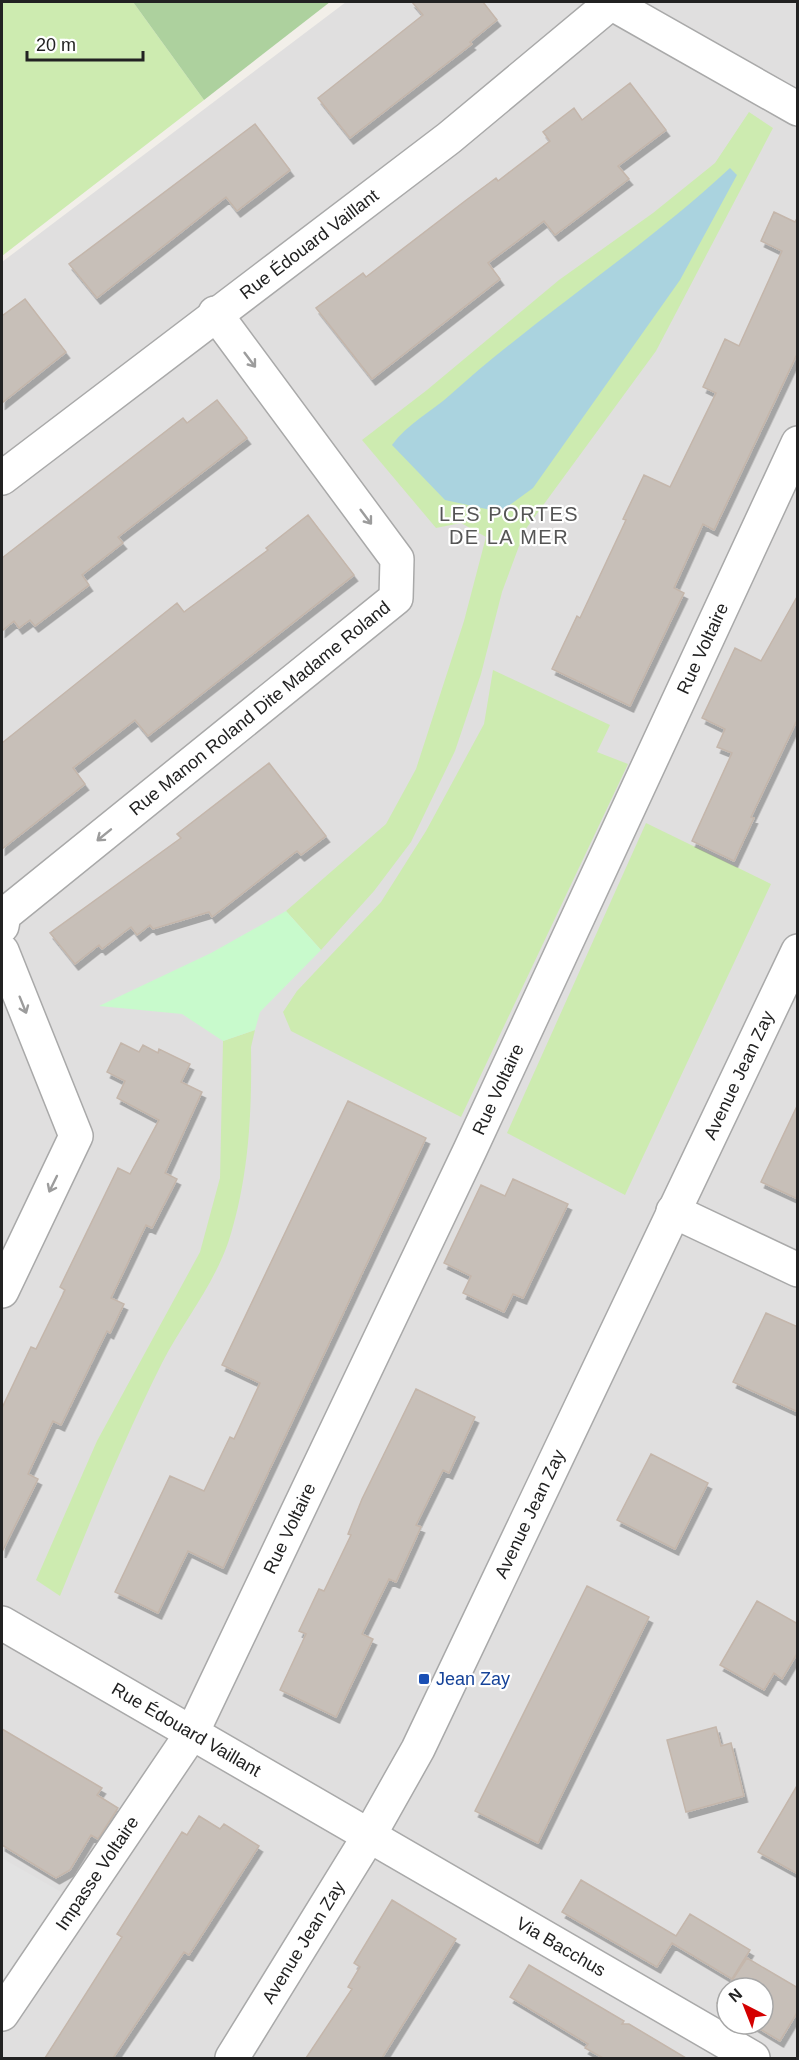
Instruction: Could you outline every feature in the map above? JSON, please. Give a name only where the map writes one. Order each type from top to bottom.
[{"type":"street","name":"Rue Édouard Vaillant","points":[[2,478],[215,313],[448,138],[611,2],[798,109]]},
{"type":"street","name":"Rue Manon Roland Dite Madame Roland","points":[[2,926],[4,915],[396,598],[397,559],[215,313]]},
{"type":"street","name":"Rue Voltaire","points":[[192,1733],[470,1150],[798,443]]},
{"type":"street","points":[[2,951],[76,1136],[2,1291]]},
{"type":"street","name":"Avenue Jean Zay","points":[[232,2058],[369,1836],[418,1749],[495,1592],[673,1211],[798,951]]},
{"type":"street","points":[[673,1211],[798,1270]]},
{"type":"street","name":"Rue Édouard Vaillant","points":[[2,1623],[369,1836]]},
{"type":"street","name":"Impasse Voltaire","points":[[2,2014],[192,1733]]},
{"type":"street","name":"Via Bacchus","points":[[369,1836],[753,2058]]},
{"type":"shaded area","points":[[346,2],[797,2],[797,2058],[2,2058],[2,262]]},
{"type":"shaded area","points":[[2,1858],[63,1893],[2,1986]]},
{"type":"green space","points":[[2,2],[133,2],[204,100],[2,256]]},
{"type":"green space","points":[[133,2],[330,2],[204,100]]},
{"type":"green space","points":[[749,112],[773,128],[656,351],[525,530],[502,592],[481,674],[455,751],[411,842],[374,891],[321,950],[286,911],[386,824],[416,769],[464,621],[486,537],[461,523],[436,528],[362,440],[427,390],[559,280],[653,213],[715,163]]},
{"type":"green space","points":[[493,670],[610,725],[597,752],[628,764],[461,1117],[291,1031],[283,1012],[297,991],[381,902],[426,831],[484,724]]},
{"type":"green space","points":[[646,823],[771,884],[625,1195],[507,1133]]},
{"type":"green space","points":[[286,911],[321,950],[260,1012],[255,1030],[223,1041],[182,1014],[99,1006],[211,953]]},
{"type":"green space","points":[[255,1030],[251,1047],[248,1144],[241,1192],[229,1240],[223,1257],[170,1348],[148,1392],[60,1596],[36,1580],[97,1441],[200,1252],[220,1178],[223,1041]]},
{"type":"water","points":[[730,168],[737,175],[680,280],[533,488],[500,512],[445,500],[392,445],[398,438],[519,337],[662,227]]},
{"type":"building","points":[[412,2],[483,2],[497,20],[470,42],[472,44],[350,138],[318,98],[423,15]]},
{"type":"building","points":[[630,83],[666,130],[618,166],[629,179],[555,235],[544,221],[488,263],[500,279],[372,379],[316,308],[363,273],[366,277],[496,178],[498,181],[550,141],[543,132],[574,108],[582,120]]},
{"type":"building","points":[[255,124],[290,170],[237,211],[226,197],[97,298],[69,264]]},
{"type":"building","points":[[774,212],[795,222],[798,217],[798,352],[714,530],[703,524],[674,588],[684,593],[630,706],[552,669],[577,616],[580,618],[626,520],[623,519],[644,475],[670,487],[716,393],[703,387],[725,339],[739,346],[782,251],[761,241]]},
{"type":"building","points":[[25,299],[66,352],[2,403],[2,316]]},
{"type":"building","points":[[217,400],[247,438],[118,537],[123,543],[82,575],[89,585],[35,626],[30,620],[19,628],[14,621],[2,631],[2,558],[183,418],[187,423]]},
{"type":"building","points":[[308,515],[354,575],[148,736],[135,720],[73,768],[85,784],[2,849],[2,743],[177,603],[184,612],[268,550],[266,548]]},
{"type":"building","points":[[798,595],[798,718],[751,817],[754,818],[734,861],[692,841],[732,753],[717,747],[725,729],[702,718],[735,648],[761,661]]},
{"type":"building","points":[[269,763],[326,836],[301,855],[297,851],[212,917],[209,912],[153,929],[150,925],[137,935],[131,927],[102,949],[99,945],[75,964],[50,933],[181,838],[177,834]]},
{"type":"building","points":[[121,1043],[139,1052],[143,1045],[158,1053],[159,1049],[190,1064],[181,1082],[202,1092],[165,1173],[177,1179],[152,1228],[146,1225],[111,1298],[124,1304],[110,1333],[107,1331],[61,1425],[53,1421],[28,1474],[38,1479],[2,1552],[2,1408],[31,1347],[36,1349],[65,1290],[60,1287],[118,1168],[130,1174],[159,1120],[117,1098],[125,1081],[107,1072]]},
{"type":"building","points":[[348,1101],[426,1138],[223,1568],[188,1551],[158,1613],[115,1592],[170,1476],[204,1491],[230,1437],[234,1439],[260,1383],[222,1365]]},
{"type":"building","points":[[798,1104],[798,1199],[761,1182]]},
{"type":"building","points":[[513,1179],[568,1204],[523,1298],[513,1294],[504,1312],[463,1293],[471,1276],[444,1263],[481,1185],[505,1196]]},
{"type":"building","points":[[766,1313],[798,1327],[798,1412],[733,1382]]},
{"type":"building","points":[[416,1389],[475,1417],[449,1473],[443,1470],[416,1525],[421,1527],[396,1582],[389,1579],[362,1634],[373,1639],[336,1717],[280,1690],[306,1634],[299,1631],[319,1589],[324,1591],[351,1535],[348,1534],[362,1499]]},
{"type":"building","points":[[651,1454],[708,1483],[675,1549],[617,1520]]},
{"type":"building","points":[[587,1586],[649,1617],[538,1843],[475,1811]]},
{"type":"building","points":[[757,1601],[798,1624],[798,1652],[782,1679],[774,1673],[764,1690],[720,1665]]},
{"type":"building","points":[[716,1727],[721,1746],[731,1743],[744,1796],[686,1812],[667,1740]]},
{"type":"building","points":[[2,1729],[102,1788],[97,1795],[118,1808],[98,1839],[91,1835],[70,1870],[56,1878],[2,1845]]},
{"type":"building","points":[[798,1784],[798,1874],[758,1852]]},
{"type":"building","points":[[199,1816],[220,1829],[224,1824],[259,1846],[189,1955],[184,1952],[113,2058],[45,2058],[122,1937],[117,1934],[182,1832],[187,1835]]},
{"type":"building","points":[[581,1880],[676,1936],[690,1914],[750,1950],[734,1976],[727,1976],[672,1943],[657,1967],[562,1912]]},
{"type":"building","points":[[392,1900],[456,1939],[382,2058],[306,2058],[352,1989],[348,1987],[360,1967],[354,1963]]},
{"type":"building","points":[[747,1958],[798,1988],[798,2011],[780,2041],[772,2036],[775,2036],[775,1976],[735,1976]]},
{"type":"building","points":[[529,1965],[624,2021],[622,2024],[629,2024],[686,2058],[603,2058],[585,2048],[588,2044],[510,1997]]},
{"type":"place","name":"Jean Zay","points":[[424,1679]]},
{"type":"district","name":"LES PORTES DE LA MER","points":[[509,526]]}]
